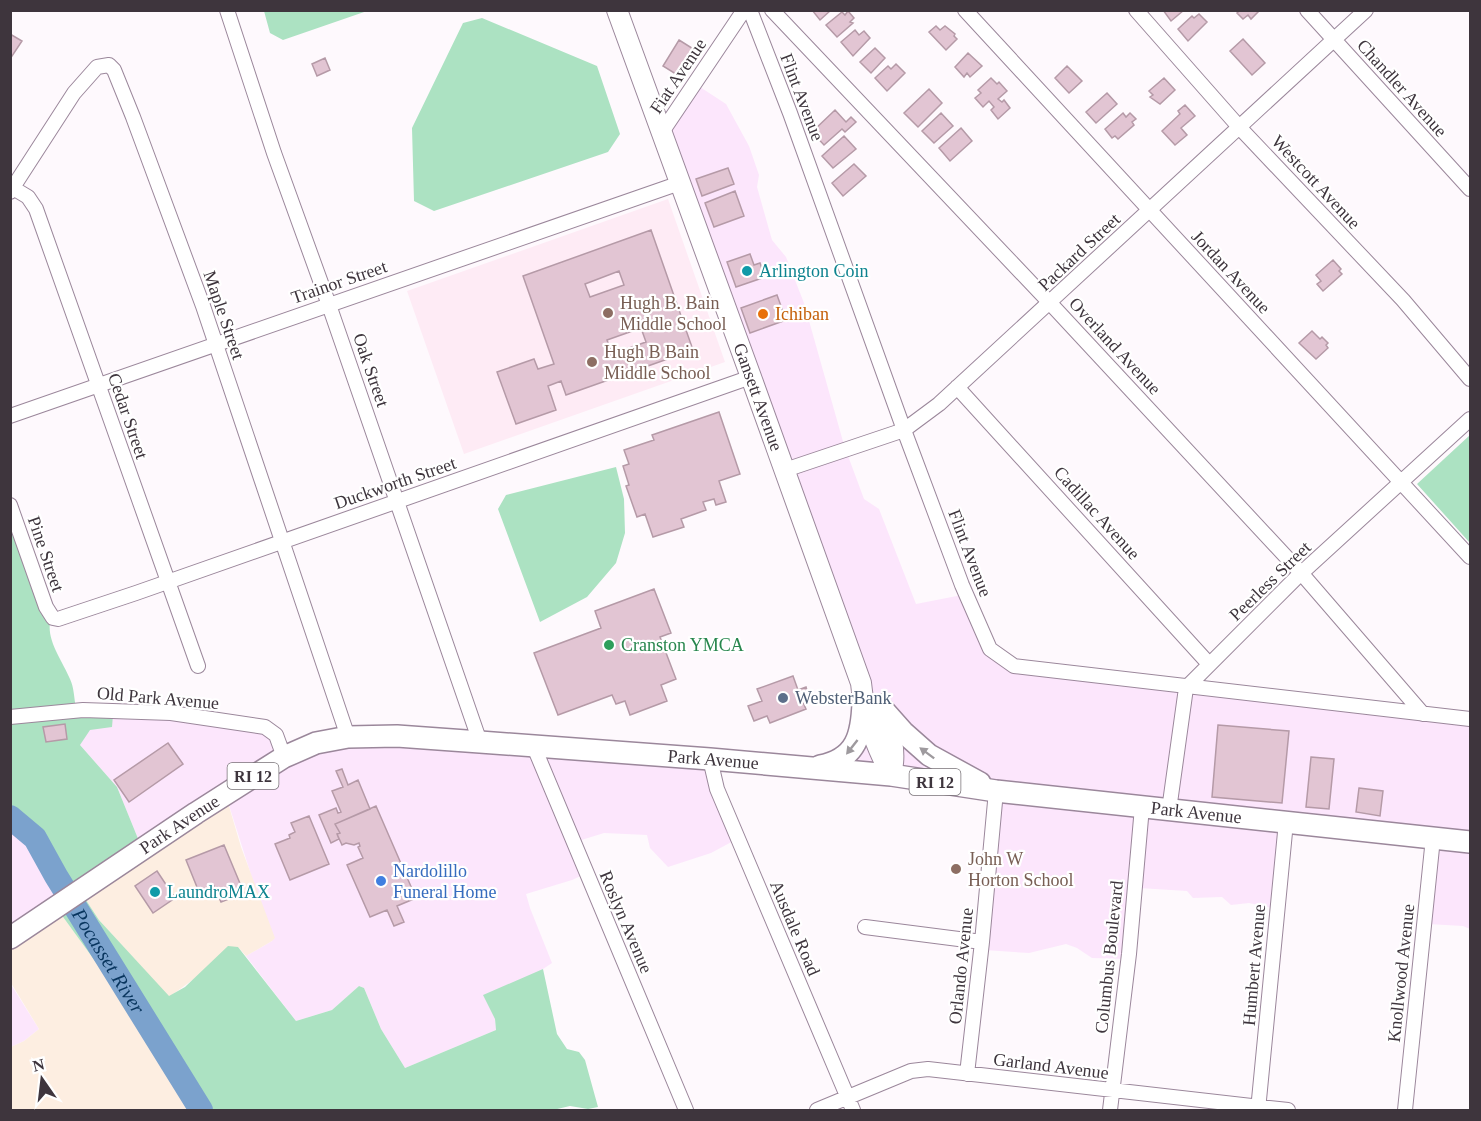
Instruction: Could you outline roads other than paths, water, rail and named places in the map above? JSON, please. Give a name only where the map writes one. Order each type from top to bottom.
[{"type":"main road","name":"Gansett Avenue","points":[[617,10],[868,696],[876,745],[891,775]]},
{"type":"main road","points":[[811,768],[832,764],[845,756],[854,745],[860,737],[868,696]]},
{"type":"main road","points":[[868,696],[929,755],[996,791]]},
{"type":"main road","name":"Park Avenue","points":[[10,938],[284,757],[316,743],[348,737],[397,736],[891,775],[996,791],[1470,843]]},
{"type":"street","name":"Oak Street","points":[[227,10],[274,153],[398,502],[480,742]]},
{"type":"street","name":"Fiat Avenue","points":[[662,132],[744,10]]},
{"type":"street","name":"Flint Avenue","points":[[750,10],[794,124],[904,430],[990,649],[1014,666],[1186,688],[1470,719]]},
{"type":"street","name":"Overland Avenue","points":[[772,10],[1050,303],[1302,574],[1423,714]]},
{"type":"street","name":"Jordan Avenue","points":[[965,10],[1470,557]]},
{"type":"street","name":"Westcott Avenue","points":[[1136,10],[1240,128],[1403,300],[1470,379]]},
{"type":"street","name":"Chandler Avenue","points":[[1307,10],[1470,189]]},
{"type":"street","name":"Packard Street","points":[[785,470],[904,430],[939,404],[1366,10]]},
{"type":"street","name":"Maple Street","points":[[12,190],[74,93],[97,67],[109,65],[114,70],[134,117],[215,343],[348,737]]},
{"type":"street","name":"Trainor Street","points":[[10,416],[680,183]]},
{"type":"street","name":"Cedar Street","points":[[12,190],[28,197],[36,209],[198,666]]},
{"type":"street","name":"Duckworth Street","points":[[50,614],[58,619],[752,377]]},
{"type":"street","name":"Cadillac Avenue","points":[[957,387],[1209,664]]},
{"type":"street","name":"Peerless Street","points":[[1186,688],[1302,574],[1470,419]]},
{"type":"street","name":"Pine Street","points":[[10,505],[50,614]]},
{"type":"street","points":[[1168,810],[1186,688]]},
{"type":"street","name":"Old Park Avenue","points":[[10,717],[83,710],[171,713],[265,728],[276,735],[284,757]]},
{"type":"street","name":"Roslyn Avenue","points":[[534,747],[686,1110]]},
{"type":"street","name":"Ausdale Road","points":[[710,759],[717,789],[850,1104]]},
{"type":"street","name":"Orlando Avenue","points":[[967,1074],[996,791]]},
{"type":"street","name":"Columbus Boulevard","points":[[1110,1110],[1129,954],[1142,807]]},
{"type":"street","name":"Humbert Avenue","points":[[1258,1109],[1286,822]]},
{"type":"street","name":"Knollwood Avenue","points":[[1405,1110],[1433,838]]},
{"type":"street","points":[[865,927],[982,942]]},
{"type":"street","name":"Garland Avenue","points":[[817,1110],[850,1104],[911,1071],[928,1069],[1258,1109],[1288,1110]]},
{"type":"waterway","name":"Pocasset River","points":[[10,817],[35,838],[56,876],[201,1110]]},
{"type":"place","name":"Arlington Coin","points":[[747,271]]},
{"type":"place","name":"Hugh B. Bain Middle School","points":[[608,313]]},
{"type":"place","name":"Ichiban","points":[[763,314]]},
{"type":"place","name":"Hugh B Bain Middle School","points":[[592,362]]},
{"type":"place","name":"Cranston YMCA","points":[[609,645]]},
{"type":"place","name":"WebsterBank","points":[[783,698]]},
{"type":"place","name":"John W Horton School","points":[[956,869]]},
{"type":"place","name":"Nardolillo Funeral Home","points":[[381,881]]},
{"type":"place","name":"LaundroMAX","points":[[155,892]]}]
